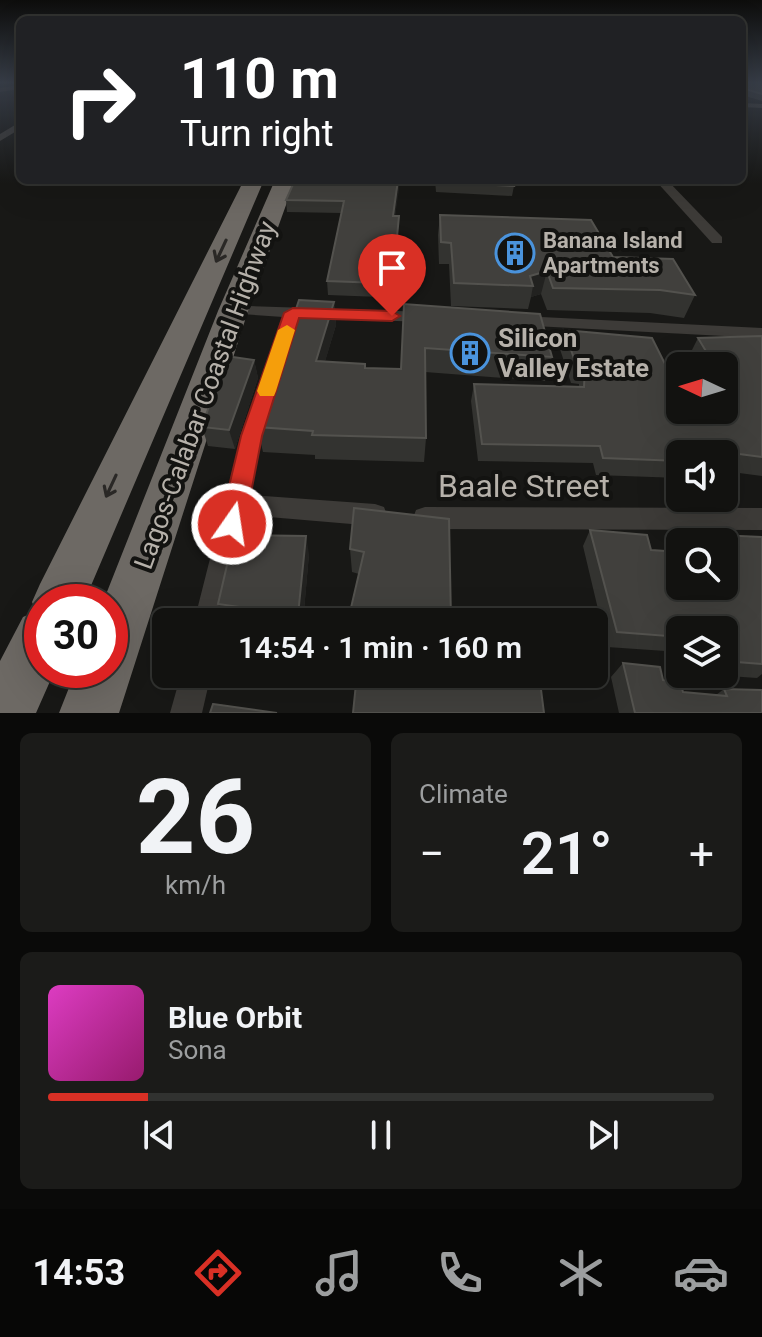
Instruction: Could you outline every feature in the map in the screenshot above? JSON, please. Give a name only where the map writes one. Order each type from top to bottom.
[{"type":"highway","name":"Lagos-Calabar Coastal Highway","points":[[66,584],[252,184]]},
{"type":"highway","name":"Lagos-Calabar Coastal Highway","points":[[128,606],[233,311],[283,184]]},
{"type":"highway","points":[[6,713],[24,674]]},
{"type":"highway","points":[[89,713],[98,688]]},
{"type":"street","points":[[665,184],[717,240]]},
{"type":"street","points":[[247,311],[451,318]]},
{"type":"street","points":[[211,608],[252,436],[293,313]]},
{"type":"street","points":[[497,320],[762,333]]},
{"type":"street","name":"Baale Street","points":[[237,504],[465,520],[762,519]]},
{"type":"street","points":[[186,713],[192,688]]},
{"type":"building","points":[[293,184],[397,184],[393,216],[399,216],[396,247],[391,247],[389,271],[404,271],[400,291],[380,289],[381,283],[327,281],[344,201],[286,200]]},
{"type":"building","points":[[440,215],[591,220],[613,257],[673,259],[695,295],[660,290],[553,288],[547,271],[530,276],[533,286],[454,283],[451,243],[441,242]]},
{"type":"building","points":[[299,300],[334,302],[316,361],[401,369],[404,304],[540,314],[552,357],[425,348],[426,438],[312,435],[313,431],[257,427]]},
{"type":"building","points":[[564,330],[652,338],[666,366],[666,424],[738,424],[738,352],[706,352],[698,338],[762,336],[762,457],[738,454],[738,440],[666,440],[666,460],[603,458],[600,446],[482,444],[474,384],[584,387],[585,367],[577,367]]},
{"type":"building","points":[[226,356],[254,360],[229,430],[202,427]]},
{"type":"building","points":[[354,508],[449,519],[451,608],[351,608],[364,552],[350,549]]},
{"type":"building","points":[[590,530],[647,535],[651,550],[666,551],[666,600],[738,600],[738,536],[762,537],[762,664],[738,662],[738,616],[666,616],[666,636],[617,632]]},
{"type":"building","points":[[234,535],[306,536],[299,608],[247,608],[218,604]]},
{"type":"building","points":[[623,663],[660,667],[666,688],[682,688],[683,692],[727,696],[724,689],[762,690],[762,713],[635,713]]},
{"type":"building","points":[[356,688],[541,688],[544,713],[353,713]]},
{"type":"building","points":[[213,704],[277,713],[210,713]]},
{"type":"slow traffic","points":[[267,391],[287,330]]},
{"type":"place","name":"Banana Island Apartments","points":[[515,253]]},
{"type":"place","name":"Silicon Valley Estate","points":[[470,353]]},
{"type":"route","points":[[232,524],[252,436],[293,313],[392,316]]}]
